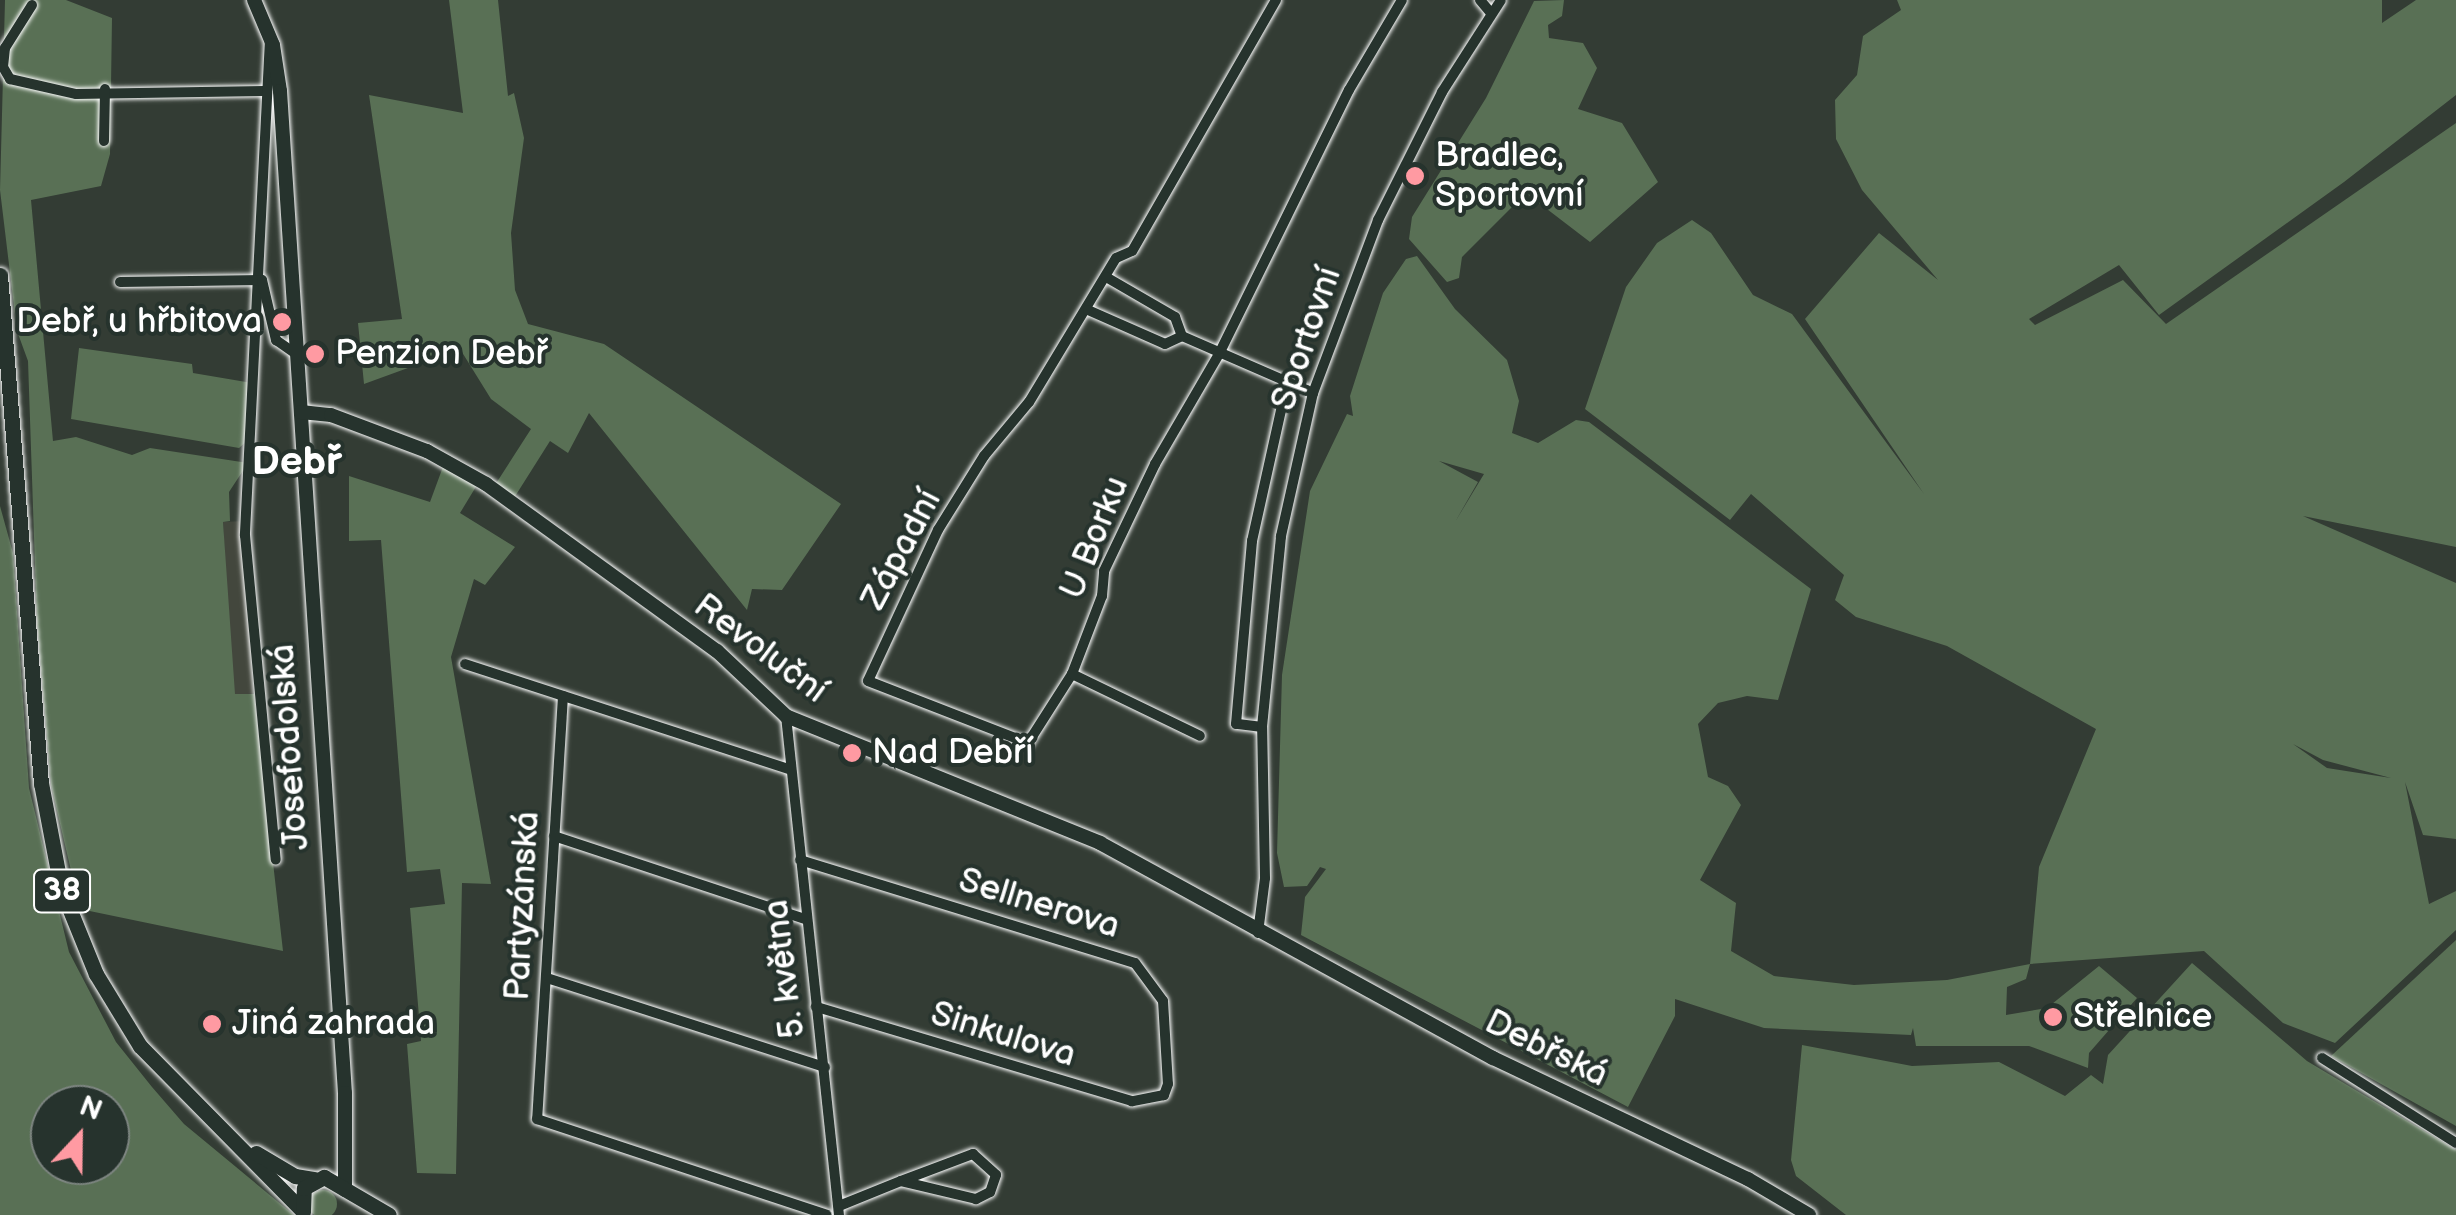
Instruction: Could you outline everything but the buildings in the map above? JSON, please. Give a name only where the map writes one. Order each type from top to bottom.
[{"type":"main road","name":"Josefodolská","points":[[254,0],[270,38],[280,91],[346,1135],[345,1190]]},
{"type":"main road","name":"38","points":[[0,275],[38,754],[54,862],[78,936],[116,1010],[164,1075],[304,1213]]},
{"type":"main road","name":"Revoluční","points":[[301,412],[331,415],[427,451],[486,484],[717,651],[786,716],[1100,843],[1258,932]]},
{"type":"main road","name":"Debřská","points":[[1258,932],[1784,1208],[1810,1215]]},
{"type":"main road","name":"38","points":[[221,1130],[290,1174],[334,1179],[345,1190],[388,1215]]},
{"type":"main road","points":[[316,1179],[346,1135]]},
{"type":"main road","name":"38","points":[[304,1213],[302,1191],[316,1179]]},
{"type":"main road","points":[[344,1213],[345,1190]]},
{"type":"street","name":"Západní","points":[[1028,743],[868,681],[938,530],[1088,310],[1116,258],[1132,252],[1276,0]]},
{"type":"street","name":"U Borku","points":[[1028,743],[1072,674],[1102,596],[1104,571],[1155,464],[1219,354],[1349,90],[1402,0]]},
{"type":"street","points":[[1480,0],[1491,12]]},
{"type":"street","name":"Sportovní","points":[[1258,932],[1265,878],[1262,727],[1281,536],[1313,393],[1378,220],[1442,92],[1501,0]]},
{"type":"street","points":[[32,5],[5,48],[2,66],[10,78],[76,94],[104,89],[264,91]]},
{"type":"street","name":"Josefodolská","points":[[270,38],[264,91],[262,280],[246,596],[276,860]]},
{"type":"street","points":[[104,89],[104,140]]},
{"type":"street","points":[[1106,277],[1175,317],[1182,336],[1313,393]]},
{"type":"street","name":"Josefodolská","points":[[262,280],[276,340],[296,354]]},
{"type":"street","points":[[120,282],[262,280]]},
{"type":"street","points":[[1088,310],[1165,344],[1182,336]]},
{"type":"street","name":"Sportovní","points":[[1262,727],[1236,724],[1252,540],[1287,383]]},
{"type":"street","points":[[465,664],[788,769]]},
{"type":"street","points":[[1072,674],[1200,736]]},
{"type":"street","name":"Partyzánská","points":[[563,696],[537,1119],[826,1215]]},
{"type":"street","name":"5. května","points":[[786,716],[788,769],[839,1210]]},
{"type":"street","points":[[554,836],[805,919]]},
{"type":"street","name":"Sellnerova","points":[[800,860],[1135,963],[1163,1001],[1168,1084]]},
{"type":"street","points":[[547,978],[825,1067]]},
{"type":"street","name":"Sinkulova","points":[[816,1008],[1132,1102],[1164,1095],[1168,1084]]},
{"type":"street","points":[[2322,1058],[2456,1143]]},
{"type":"street","points":[[839,1210],[901,1181],[973,1154],[996,1176],[990,1192],[976,1200],[901,1181]]},
{"type":"shaded area","points":[[244,521],[253,694],[232,695],[223,522]]},
{"type":"green space","points":[[5,0],[66,0],[112,18],[110,154],[101,186],[31,200],[53,441],[76,437],[132,455],[150,448],[248,463],[229,492],[230,521],[223,522],[235,694],[254,694],[283,951],[80,909],[51,785],[37,624],[28,361],[17,331],[0,190]]},
{"type":"green space","points":[[449,0],[498,0],[508,96],[514,93],[524,138],[511,233],[515,290],[528,324],[604,344],[841,504],[782,590],[752,589],[747,610],[589,413],[568,453],[550,441],[514,498],[495,485],[531,429],[491,399],[460,349],[364,384],[358,323],[402,319],[369,95],[463,113]]},
{"type":"green space","points":[[1564,0],[1562,16],[1548,25],[1549,38],[1583,43],[1597,68],[1578,109],[1622,123],[1658,182],[1590,242],[1526,193],[1462,257],[1459,278],[1447,282],[1409,239],[1412,217],[1486,98],[1534,1]]},
{"type":"green space","points":[[1897,0],[2382,0],[2382,23],[2416,0],[2456,0],[2456,95],[2344,182],[2159,315],[2119,265],[2029,319],[2035,325],[2123,280],[2166,324],[2456,123],[2456,547],[2303,516],[2456,583],[2456,839],[2423,835],[2405,782],[2429,904],[2456,891],[2456,930],[2335,1043],[2283,1023],[2204,951],[2030,964],[2039,867],[2096,729],[1947,646],[1856,617],[1835,600],[1844,575],[1751,494],[1730,520],[1585,409],[1626,287],[1657,243],[1692,220],[1711,233],[1753,295],[1792,314],[1924,494],[1805,319],[1879,233],[1938,280],[1862,190],[1836,139],[1835,100],[1857,75],[1863,36],[1901,10]],"holes":[[[2293,744],[2323,760],[2391,778],[2327,768]]]},
{"type":"green space","points":[[1417,256],[1455,309],[1507,360],[1519,401],[1512,433],[1538,443],[1576,420],[1589,422],[1811,589],[1778,700],[1747,696],[1718,703],[1698,724],[1708,777],[1728,786],[1741,805],[1700,880],[1736,903],[1731,951],[1774,976],[1854,985],[1947,980],[2030,964],[2026,979],[2007,987],[2006,1015],[2047,1008],[2099,966],[2137,998],[2089,1053],[2088,1068],[2029,1046],[1916,1046],[1913,1028],[1911,1035],[1764,1028],[1675,999],[1675,1016],[1628,1107],[1301,935],[1305,897],[1326,869],[1320,867],[1307,886],[1284,887],[1277,853],[1282,675],[1310,491],[1347,414],[1353,416],[1350,396],[1383,293],[1406,259]],"holes":[[[1439,461],[1484,474],[1455,522],[1478,482]]]},
{"type":"green space","points":[[79,348],[192,364],[193,373],[252,383],[249,439],[239,448],[71,419]]},
{"type":"green space","points":[[444,464],[477,485],[460,513],[515,547],[485,585],[474,579],[451,657],[491,884],[462,883],[456,1174],[417,1173],[407,1044],[421,1041],[410,908],[445,904],[440,869],[407,872],[381,540],[349,541],[349,476],[430,502]]},
{"type":"green space","points":[[0,506],[13,553],[29,788],[69,952],[116,1042],[152,1087],[184,1124],[294,1215],[0,1215]]},
{"type":"green space","points":[[2456,940],[2456,1126],[2331,1056]]},
{"type":"green space","points":[[2192,963],[2307,1061],[2456,1150],[2456,1215],[1846,1215],[1796,1176],[1791,1160],[1802,1045],[1912,1066],[1999,1062],[2065,1096],[2091,1075],[2103,1084],[2108,1055]]},
{"type":"green space","points":[[323,1190],[333,1194],[337,1204],[333,1214],[323,1218],[313,1214],[309,1204],[313,1194]]},
{"type":"place","name":"Bradlec, Sportovní","points":[[1415,176]]},
{"type":"place","name":"Debř, u hřbitova","points":[[282,322]]},
{"type":"place","name":"Penzion Debř","points":[[315,354]]},
{"type":"place","name":"Nad Debří","points":[[852,753]]},
{"type":"place","name":"Střelnice","points":[[2053,1017]]},
{"type":"place","name":"Jiná zahrada","points":[[212,1024]]},
{"type":"district","name":"Debř","points":[[297,462]]}]
